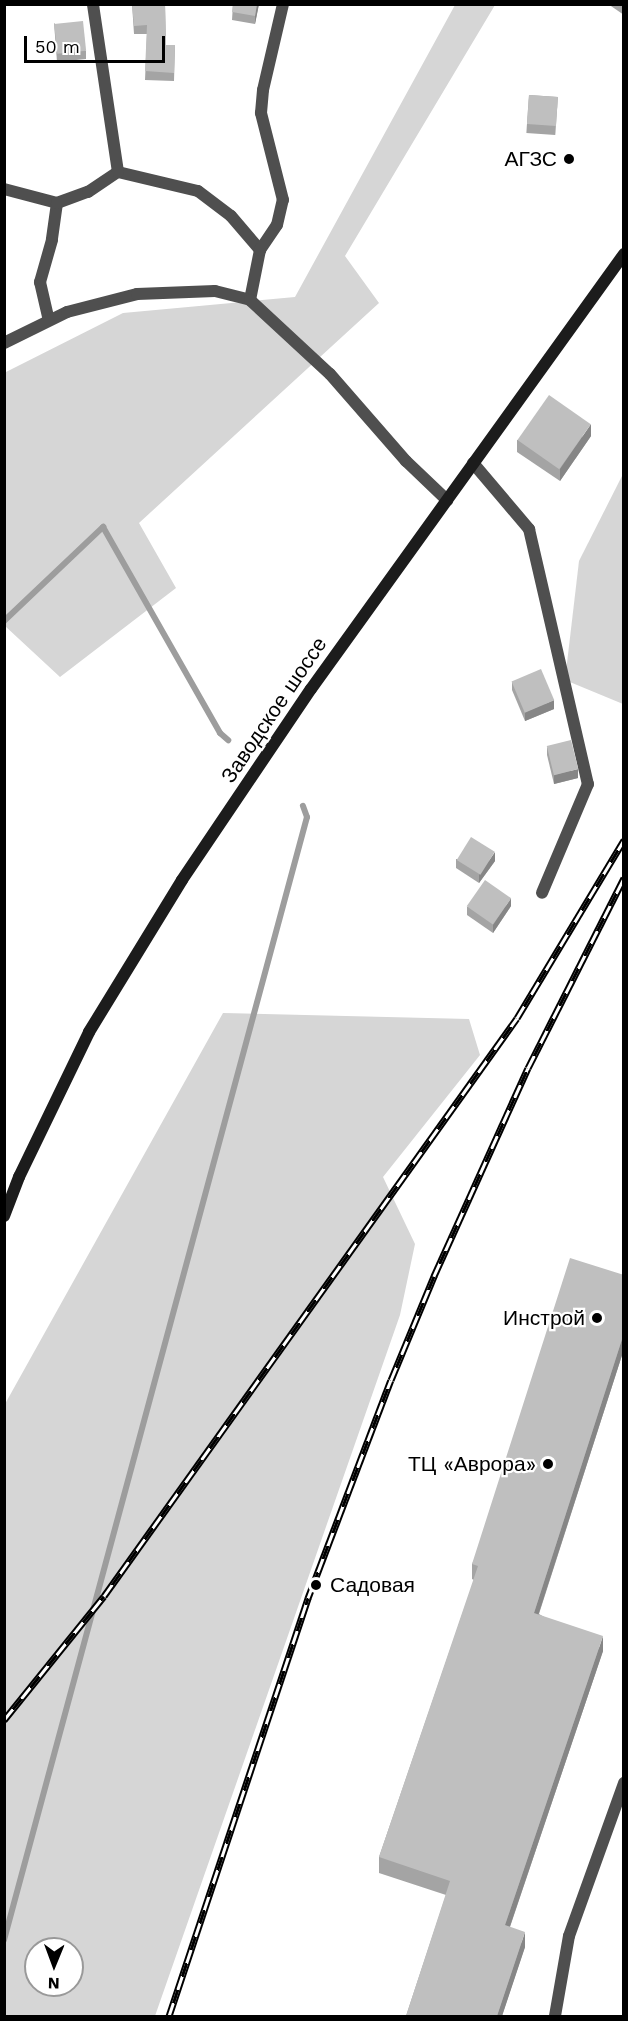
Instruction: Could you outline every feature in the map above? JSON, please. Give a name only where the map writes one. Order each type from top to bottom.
[{"type":"main road","name":"Заводское шоссе","points":[[4,1216],[89,1032],[182,880],[311,689],[624,254]]},
{"type":"street","points":[[93,4],[118,172]]},
{"type":"street","points":[[250,300],[260,250],[277,225],[284,200],[261,112],[263,90],[284,4]]},
{"type":"street","points":[[4,189],[57,203],[88,192],[118,172],[198,191],[231,216],[260,250]]},
{"type":"street","points":[[49,320],[40,282],[52,240],[57,203]]},
{"type":"street","points":[[4,343],[67,312],[137,294],[215,291],[250,300],[330,374],[406,461],[447,500]]},
{"type":"street","points":[[473,463],[529,529],[588,784],[542,893]]},
{"type":"street","points":[[555,2016],[569,1936],[624,1784]]},
{"type":"shaded area","points":[[455,5],[495,5],[345,256],[379,303],[139,523],[176,588],[60,677],[5,626],[4,373],[123,313],[295,297]]},
{"type":"shaded area","points":[[623,474],[623,704],[565,680],[579,561]]},
{"type":"shaded area","points":[[223,1013],[469,1019],[480,1055],[383,1177],[415,1244],[400,1315],[155,2016],[5,2016],[5,1404]]},
{"type":"building","points":[[132,4],[165,4],[166,45],[175,45],[174,73],[145,71],[147,25],[134,26]]},
{"type":"building","points":[[233,4],[257,4],[255,16],[232,12]]},
{"type":"building","points":[[83,21],[86,51],[57,54],[54,24]]},
{"type":"building","points":[[529,95],[558,97],[556,126],[527,124]]},
{"type":"building","points":[[549,395],[591,424],[559,469],[517,440]]},
{"type":"building","points":[[541,669],[554,700],[525,713],[512,682]]},
{"type":"building","points":[[571,740],[578,769],[554,775],[547,746]]},
{"type":"building","points":[[471,837],[495,852],[480,875],[457,860]]},
{"type":"building","points":[[485,880],[511,898],[493,925],[467,906]]},
{"type":"building","points":[[570,1258],[624,1275],[624,1333],[534,1613],[603,1636],[505,1925],[525,1932],[497,2016],[406,2016],[450,1881],[379,1857],[478,1566],[472,1564]]},
{"type":"waterway","points":[[4,621],[103,527],[220,733],[228,740]]},
{"type":"waterway","points":[[4,1940],[307,817],[303,806]]},
{"type":"railway","points":[[4,1720],[104,1596],[517,1018],[624,840]]},
{"type":"railway","points":[[169,2016],[308,1598],[391,1380],[434,1276],[528,1068],[624,878]]},
{"type":"place","name":"АГЗС","points":[[569,159]]},
{"type":"place","name":"Инстрой","points":[[597,1318]]},
{"type":"place","name":"ТЦ «Аврора»","points":[[548,1464]]},
{"type":"place","name":"Садовая","points":[[316,1585]]}]
